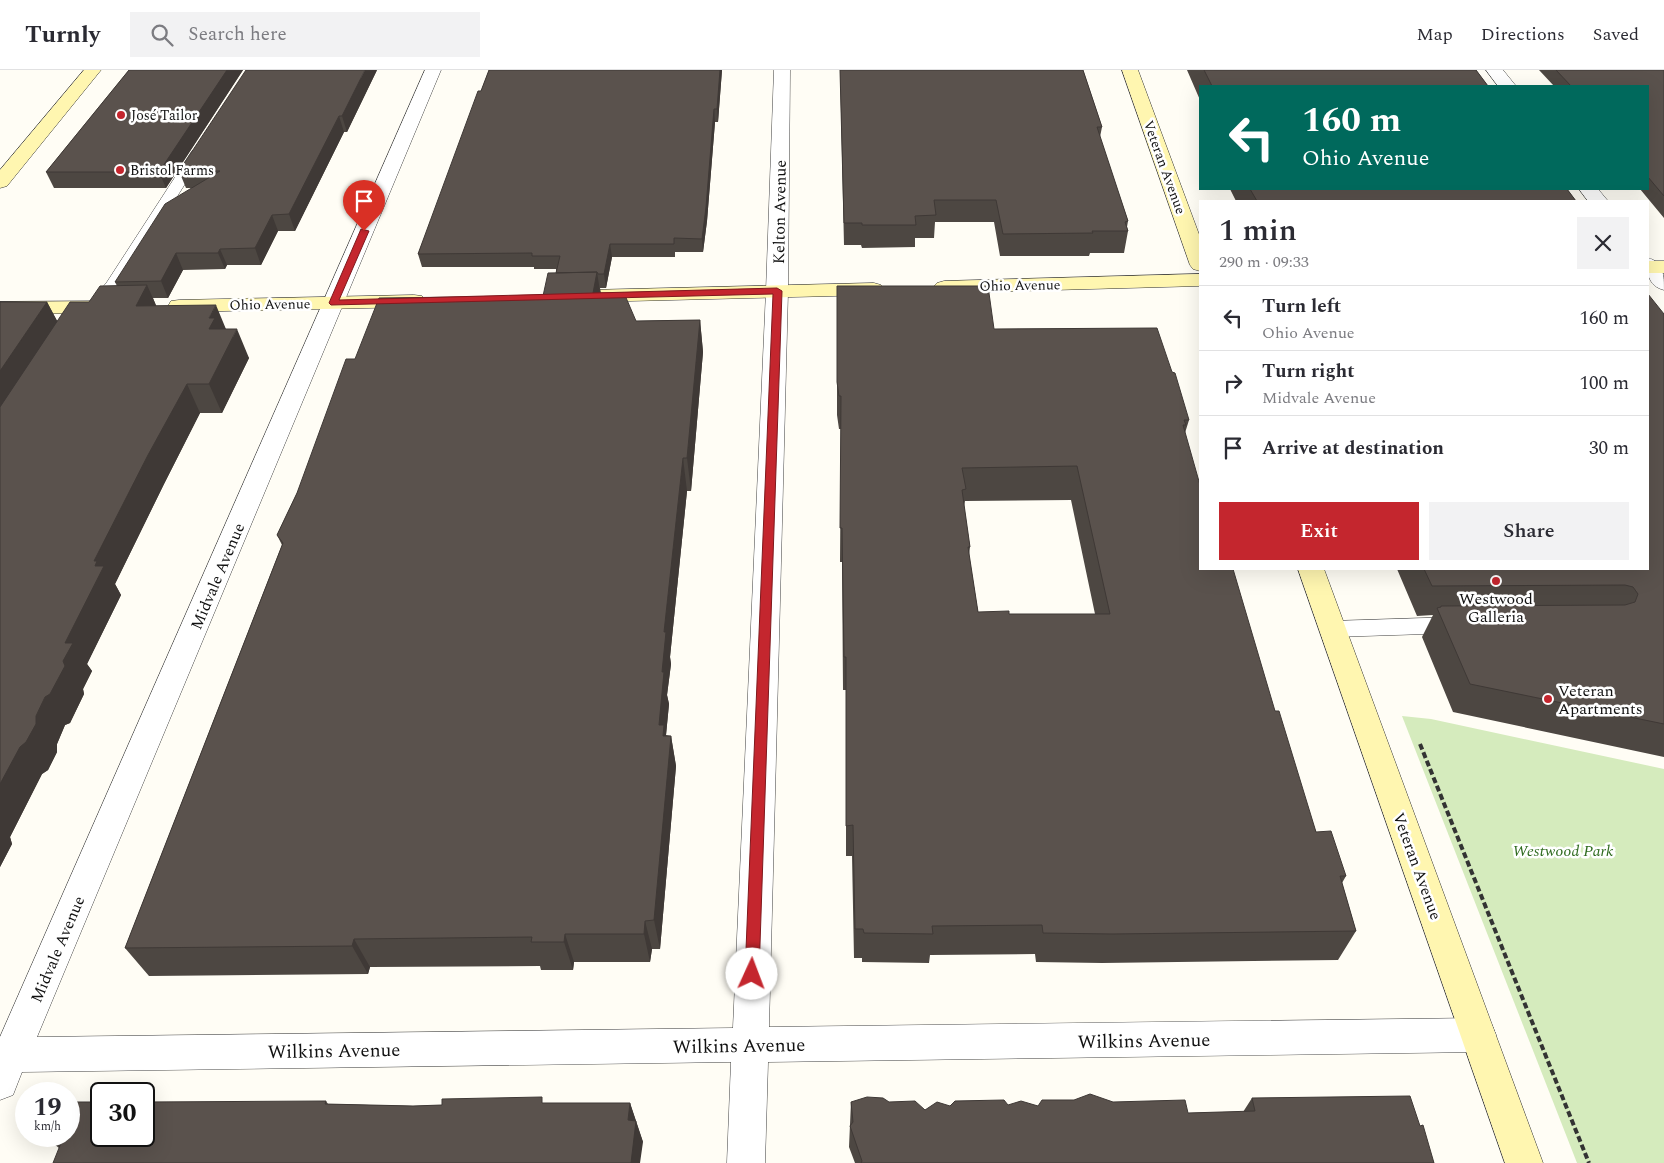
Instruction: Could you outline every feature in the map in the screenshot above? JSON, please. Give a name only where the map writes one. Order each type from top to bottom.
[{"type":"street","points":[[0,182],[93,70]]},
{"type":"street","name":"Midvale Avenue","points":[[4,1064],[433,70]]},
{"type":"street","name":"Kelton Avenue","points":[[746,1163],[777,291],[782,70]]},
{"type":"street","name":"Veteran Avenue","points":[[1130,70],[1199,261]]},
{"type":"street","points":[[1494,70],[1506,85]]},
{"type":"street","points":[[1589,190],[1597,200]]},
{"type":"street","points":[[1652,266],[1664,284]]},
{"type":"street","name":"Ohio Avenue","points":[[927,287],[1199,280]]},
{"type":"street","points":[[571,297],[897,288]]},
{"type":"street","name":"Ohio Avenue","points":[[154,306],[431,300]]},
{"type":"street","points":[[0,308],[88,315],[124,307]]},
{"type":"street","name":"Veteran Avenue","points":[[1311,570],[1524,1163]]},
{"type":"street","name":"Wilkins Avenue","points":[[4,1064],[750,1045],[1478,1035]]},
{"type":"lane","points":[[88,315],[113,285],[204,142]]},
{"type":"lane","points":[[1333,629],[1476,625]]},
{"type":"path","points":[[1420,744],[1589,1163]]},
{"type":"green space","name":"Westwood Park","points":[[1402,716],[1431,719],[1664,769],[1664,1163],[1577,1163]]},
{"type":"building","points":[[129,70],[227,70],[159,172],[46,172]]},
{"type":"building","points":[[246,70],[365,70],[342,116],[339,116],[289,214],[272,215],[255,248],[220,249],[218,253],[176,253],[161,281],[115,282],[165,204],[220,171],[179,171]]},
{"type":"building","points":[[489,70],[720,70],[717,109],[714,109],[702,239],[674,238],[674,244],[610,244],[604,274],[598,274],[597,272],[556,273],[560,256],[532,256],[532,253],[418,254],[478,91],[481,91]]},
{"type":"building","points":[[840,70],[1083,70],[1102,127],[1097,127],[1128,221],[1125,222],[1128,231],[1003,234],[996,200],[934,200],[936,215],[915,216],[916,225],[844,223]]},
{"type":"building","points":[[1204,70],[1476,70],[1487,85],[1212,85]]},
{"type":"building","points":[[1556,70],[1664,70],[1664,196],[1649,178],[1649,85],[1570,85]]},
{"type":"building","points":[[1251,190],[1568,190],[1575,200],[1256,200]]},
{"type":"building","points":[[597,272],[593,293],[624,293],[636,321],[700,320],[687,458],[683,458],[664,632],[666,632],[662,672],[664,672],[659,725],[664,725],[663,736],[671,736],[654,920],[645,921],[644,934],[565,934],[564,942],[531,942],[532,937],[354,939],[352,946],[125,948],[283,543],[277,535],[297,493],[346,359],[355,359],[379,298],[543,296],[548,273]]},
{"type":"building","points":[[147,285],[136,306],[216,305],[209,318],[215,318],[209,329],[237,329],[209,384],[187,384],[148,455],[94,561],[97,561],[95,566],[104,566],[65,643],[73,643],[63,661],[65,666],[50,694],[45,697],[36,716],[36,724],[26,742],[20,747],[0,784],[0,407],[70,302],[89,302],[100,286]]},
{"type":"building","points":[[837,286],[988,286],[994,329],[1157,328],[1172,372],[1175,373],[1189,420],[1184,420],[1186,425],[1183,425],[1199,481],[1199,570],[1233,570],[1275,711],[1279,711],[1316,832],[1331,831],[1346,876],[1340,876],[1356,931],[1043,933],[1042,925],[932,926],[933,934],[864,933],[863,929],[855,929],[853,825],[846,826],[846,657],[844,657],[842,528],[840,528],[841,396],[839,396],[837,382]],"holes":[[[1077,466],[1110,614],[1009,614],[1009,611],[978,612],[968,547],[970,547],[962,490],[966,489],[962,468]]]},
{"type":"building","points":[[1649,295],[1664,314],[1664,724],[1470,684],[1437,608],[1441,606],[1625,605],[1635,602],[1638,594],[1633,587],[1625,585],[1432,586],[1424,570],[1649,570]]},
{"type":"building","points":[[0,302],[47,302],[0,371]]},
{"type":"building","points":[[1090,1094],[1113,1102],[1185,1100],[1188,1113],[1255,1111],[1252,1098],[1410,1096],[1420,1126],[1423,1125],[1434,1163],[861,1163],[862,1161],[850,1126],[853,1122],[851,1102],[867,1097],[883,1098],[889,1102],[915,1101],[925,1110],[937,1102],[950,1106],[955,1101],[1004,1100],[1008,1105],[1021,1101],[1038,1106],[1042,1100],[1074,1100]]},
{"type":"building","points":[[542,1097],[542,1103],[630,1103],[628,1120],[636,1121],[631,1163],[53,1163],[59,1147],[80,1147],[80,1102],[90,1102],[90,1147],[155,1147],[155,1102],[326,1101],[325,1104],[413,1106],[442,1105],[442,1099]]},
{"type":"place","name":"José Tailor","points":[[121,115]]},
{"type":"place","name":"Bristol Farms","points":[[120,170]]},
{"type":"place","name":"Westwood Galleria","points":[[1496,581]]},
{"type":"place","name":"Veteran Apartments","points":[[1548,699]]},
{"type":"route","points":[[364,231],[334,303],[777,291],[752,974]]}]
